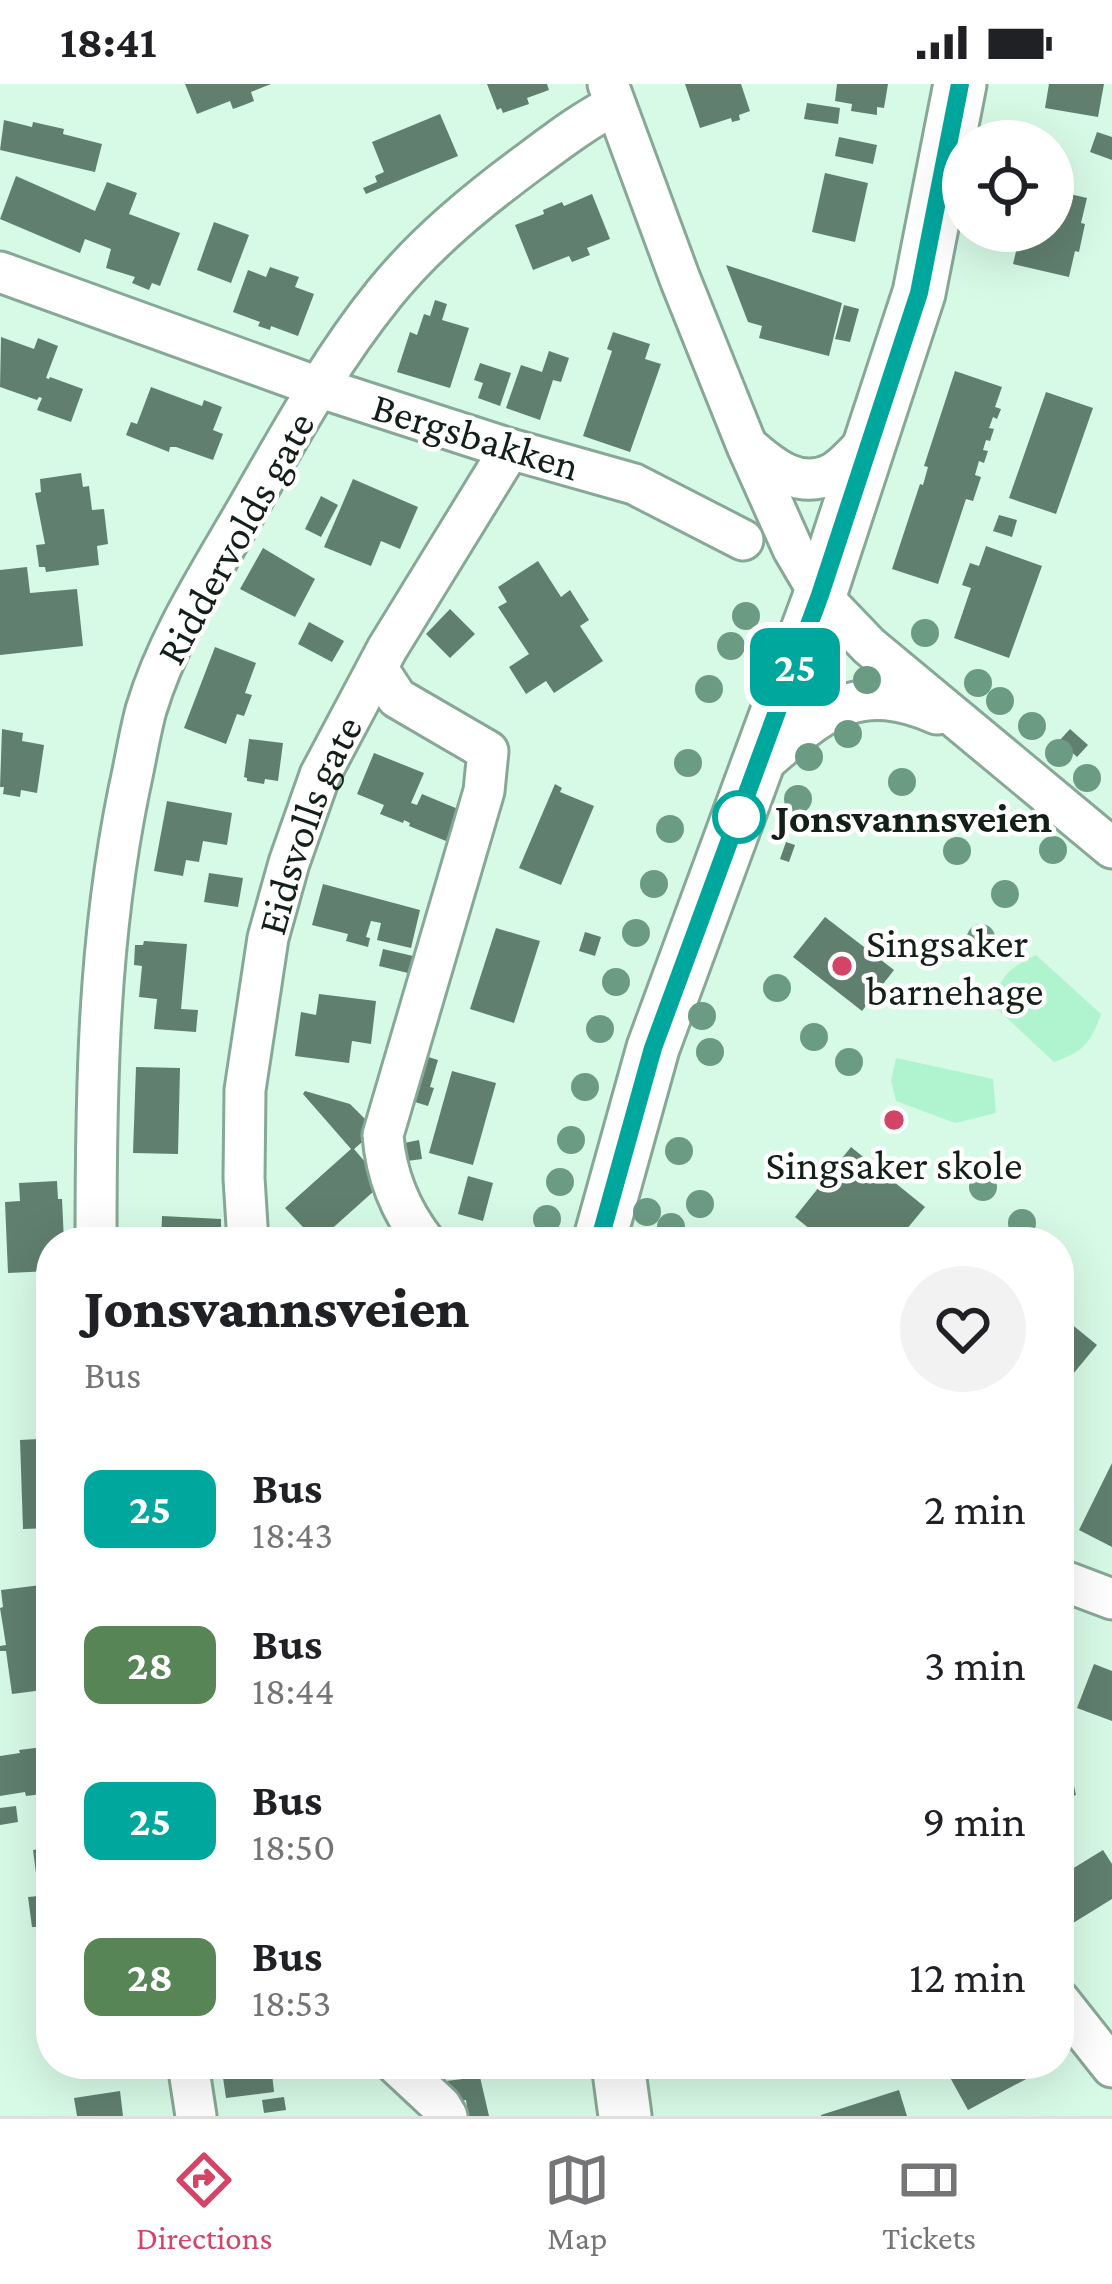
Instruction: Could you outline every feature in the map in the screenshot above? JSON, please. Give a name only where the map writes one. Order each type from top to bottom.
[{"type":"main road","points":[[603,1227],[653,1048],[820,595],[919,293],[960,84]]},
{"type":"main road","points":[[620,2079],[625,2116]]},
{"type":"street","points":[[612,95],[747,446],[820,595],[869,646],[1112,848]]},
{"type":"street","name":"Riddervolds gate","points":[[97,1227],[98,1031],[106,926],[146,712],[165,659],[319,387],[387,290],[490,190],[591,117],[612,95]]},
{"type":"street","name":"Bergsbakken","points":[[0,272],[319,387],[634,484],[742,540]]},
{"type":"street","points":[[747,446],[779,473],[812,478],[832,473],[870,439]]},
{"type":"street","name":"Eidsvolls gate","points":[[247,1227],[244,1090],[268,938],[289,863],[320,775],[387,649],[510,449]]},
{"type":"street","points":[[378,669],[397,698],[488,751],[484,790],[383,1135],[393,1187],[414,1227]]},
{"type":"street","points":[[757,767],[830,710],[847,703],[909,702],[960,724]]},
{"type":"street","points":[[1074,1585],[1112,1599]]},
{"type":"street","points":[[1074,2019],[1112,2066]]},
{"type":"street","points":[[190,2079],[196,2116]]},
{"type":"street","points":[[412,2079],[447,2116]]},
{"type":"green space","points":[[1036,955],[1101,1014],[1085,1045],[1054,1062],[993,1005],[1007,974]]},
{"type":"green space","points":[[896,1058],[993,1079],[996,1113],[955,1123],[896,1101],[891,1081]]},
{"type":"building","points":[[185,84],[271,84],[251,92],[254,101],[233,109],[230,101],[197,114]]},
{"type":"building","points":[[487,84],[547,84],[549,90],[503,113],[497,110]]},
{"type":"building","points":[[685,84],[741,84],[750,111],[739,115],[740,120],[732,122],[731,118],[700,128]]},
{"type":"building","points":[[837,84],[888,84],[884,108],[877,107],[877,115],[851,111],[852,104],[835,101]]},
{"type":"building","points":[[1049,84],[1104,84],[1098,117],[1045,108]]},
{"type":"building","points":[[807,103],[840,108],[838,124],[804,119]]},
{"type":"building","points":[[440,114],[458,156],[366,194],[363,188],[377,182],[375,176],[384,172],[372,142]]},
{"type":"building","points":[[4,120],[64,129],[63,134],[102,144],[95,172],[0,150]]},
{"type":"building","points":[[1097,132],[1112,137],[1112,160],[1090,152]]},
{"type":"building","points":[[839,137],[877,145],[873,164],[835,156]]},
{"type":"building","points":[[825,173],[868,183],[855,242],[812,232]]},
{"type":"building","points":[[16,176],[95,211],[107,182],[137,193],[129,214],[180,233],[160,286],[152,283],[149,290],[132,283],[135,277],[106,268],[111,249],[85,239],[80,253],[0,219]]},
{"type":"building","points":[[592,194],[610,239],[587,248],[590,255],[572,262],[569,256],[533,270],[515,225],[562,202],[564,206]]},
{"type":"building","points":[[1074,195],[1087,198],[1079,252],[1075,251],[1069,277],[1013,264],[1016,252],[1074,252]]},
{"type":"building","points":[[214,222],[249,235],[231,283],[197,270]]},
{"type":"building","points":[[726,265],[842,303],[829,356],[759,338],[762,326],[748,322]]},
{"type":"building","points":[[270,267],[299,277],[295,287],[314,294],[298,336],[258,326],[260,322],[233,312],[248,270],[266,277]]},
{"type":"building","points":[[435,300],[447,304],[442,320],[469,328],[450,388],[397,372],[410,332],[417,335]]},
{"type":"building","points":[[844,305],[859,309],[850,342],[835,339]]},
{"type":"building","points":[[613,332],[650,344],[645,359],[661,364],[630,452],[583,436],[612,351],[607,349]]},
{"type":"building","points":[[1,337],[34,349],[38,338],[58,346],[46,378],[83,389],[71,422],[37,410],[42,398],[0,387]]},
{"type":"building","points":[[549,351],[569,358],[561,382],[553,380],[540,420],[506,408],[521,365],[542,372]]},
{"type":"building","points":[[480,363],[511,373],[500,406],[478,398],[483,383],[474,380]]},
{"type":"building","points":[[955,371],[1002,387],[995,407],[1001,409],[989,428],[994,429],[983,450],[988,451],[975,475],[981,477],[973,501],[966,499],[938,584],[892,569],[923,485],[928,467],[924,466]]},
{"type":"building","points":[[151,387],[202,406],[204,400],[222,407],[213,430],[223,434],[213,460],[176,447],[169,452],[126,435],[131,422],[137,424]]},
{"type":"building","points":[[1046,392],[1093,408],[1056,514],[1009,498]]},
{"type":"building","points":[[81,473],[83,487],[89,486],[92,510],[104,509],[108,544],[97,546],[99,565],[46,572],[39,567],[36,545],[45,544],[35,493],[41,492],[40,479]]},
{"type":"building","points":[[353,479],[418,507],[400,549],[381,541],[371,566],[324,547]]},
{"type":"building","points":[[321,496],[338,505],[321,537],[305,529]]},
{"type":"building","points":[[999,515],[1017,520],[1012,537],[993,531]]},
{"type":"building","points":[[986,546],[1042,566],[1009,658],[954,638],[971,588],[962,585],[970,563],[979,566]]},
{"type":"building","points":[[263,548],[315,579],[295,617],[240,589]]},
{"type":"building","points":[[538,561],[561,597],[570,590],[589,620],[580,626],[603,661],[554,693],[546,681],[526,694],[509,667],[529,654],[498,607],[507,602],[498,587]]},
{"type":"building","points":[[27,567],[30,593],[77,589],[83,646],[0,655],[0,570]]},
{"type":"building","points":[[450,609],[475,634],[450,658],[426,634]]},
{"type":"building","points":[[309,622],[344,641],[332,662],[298,644]]},
{"type":"building","points":[[215,647],[256,663],[245,693],[252,695],[244,716],[237,714],[226,744],[184,728]]},
{"type":"building","points":[[2,729],[23,733],[22,741],[44,745],[37,793],[3,794]]},
{"type":"building","points":[[1070,729],[1088,745],[1077,757],[1059,741]]},
{"type":"building","points":[[249,739],[283,743],[278,781],[265,779],[264,784],[244,777]]},
{"type":"building","points":[[374,753],[424,773],[411,803],[417,805],[422,794],[458,809],[446,841],[380,814],[384,805],[357,794]]},
{"type":"building","points":[[555,784],[562,788],[560,792],[594,806],[561,885],[519,868]]},
{"type":"building","points":[[167,801],[232,813],[227,845],[203,841],[199,862],[186,860],[183,876],[154,871]]},
{"type":"building","points":[[786,842],[795,845],[789,862],[780,859]]},
{"type":"building","points":[[209,873],[243,878],[238,907],[204,902]]},
{"type":"building","points":[[323,884],[420,910],[411,948],[377,940],[381,923],[371,921],[368,947],[346,941],[348,934],[312,925]]},
{"type":"building","points":[[825,917],[894,970],[862,1011],[793,957]]},
{"type":"building","points":[[496,928],[540,941],[514,1023],[470,1009]]},
{"type":"building","points":[[585,932],[601,937],[595,956],[579,951]]},
{"type":"building","points":[[144,941],[187,944],[181,1009],[198,1010],[196,1032],[154,1029],[157,999],[139,997],[142,966],[134,965],[135,945]]},
{"type":"building","points":[[383,949],[413,956],[408,973],[379,966]]},
{"type":"building","points":[[319,994],[376,1001],[371,1044],[352,1041],[349,1063],[295,1056],[301,1012],[316,1015]]},
{"type":"building","points":[[419,1054],[438,1060],[428,1106],[405,1099]]},
{"type":"building","points":[[136,1067],[180,1068],[178,1154],[133,1153]]},
{"type":"building","points":[[452,1071],[496,1083],[473,1165],[429,1153]]},
{"type":"building","points":[[303,1094],[350,1104],[376,1130],[354,1149],[383,1183],[334,1227],[303,1227],[285,1208],[351,1149]]},
{"type":"building","points":[[419,1140],[422,1159],[407,1161],[404,1143]]},
{"type":"building","points":[[851,1147],[925,1207],[908,1227],[807,1227],[795,1217]]},
{"type":"building","points":[[468,1176],[493,1183],[483,1221],[458,1214]]},
{"type":"building","points":[[57,1181],[63,1227],[36,1227],[36,1272],[8,1273],[5,1202],[20,1201],[19,1183]]},
{"type":"building","points":[[162,1216],[221,1219],[221,1227],[162,1227]]},
{"type":"building","points":[[1074,1326],[1097,1345],[1074,1373]]},
{"type":"building","points":[[36,1439],[36,1529],[23,1529],[20,1440]]},
{"type":"building","points":[[1112,1463],[1112,1547],[1079,1530]]},
{"type":"building","points":[[36,1586],[36,1691],[12,1694],[6,1651],[0,1651],[6,1645],[1,1590]]},
{"type":"building","points":[[1094,1664],[1112,1671],[1112,1721],[1077,1708]]},
{"type":"building","points":[[36,1748],[36,1795],[0,1796],[0,1756]]},
{"type":"building","points":[[16,1806],[18,1822],[0,1825],[0,1808]]},
{"type":"building","points":[[1103,1850],[1112,1864],[1112,1899],[1074,1922],[1074,1868]]},
{"type":"building","points":[[36,1896],[36,1927],[32,1927],[28,1897]]},
{"type":"building","points":[[223,2079],[273,2079],[274,2092],[226,2098]]},
{"type":"building","points":[[480,2079],[489,2116],[468,2116],[466,2100],[449,2103],[446,2081]]},
{"type":"building","points":[[951,2079],[1026,2079],[968,2110]]},
{"type":"building","points":[[899,2090],[907,2116],[821,2116],[821,2115]]},
{"type":"building","points":[[120,2091],[123,2116],[77,2116],[74,2098]]},
{"type":"building","points":[[284,2097],[286,2110],[264,2113],[262,2100]]},
{"type":"bus line","name":"25","points":[[603,1227],[653,1048],[820,595],[919,293],[960,84]]},
{"type":"place","name":"Jonsvannsveien","points":[[739,817]]},
{"type":"place","name":"Singsaker barnehage","points":[[842,966]]},
{"type":"place","name":"Singsaker skole","points":[[894,1120]]}]
